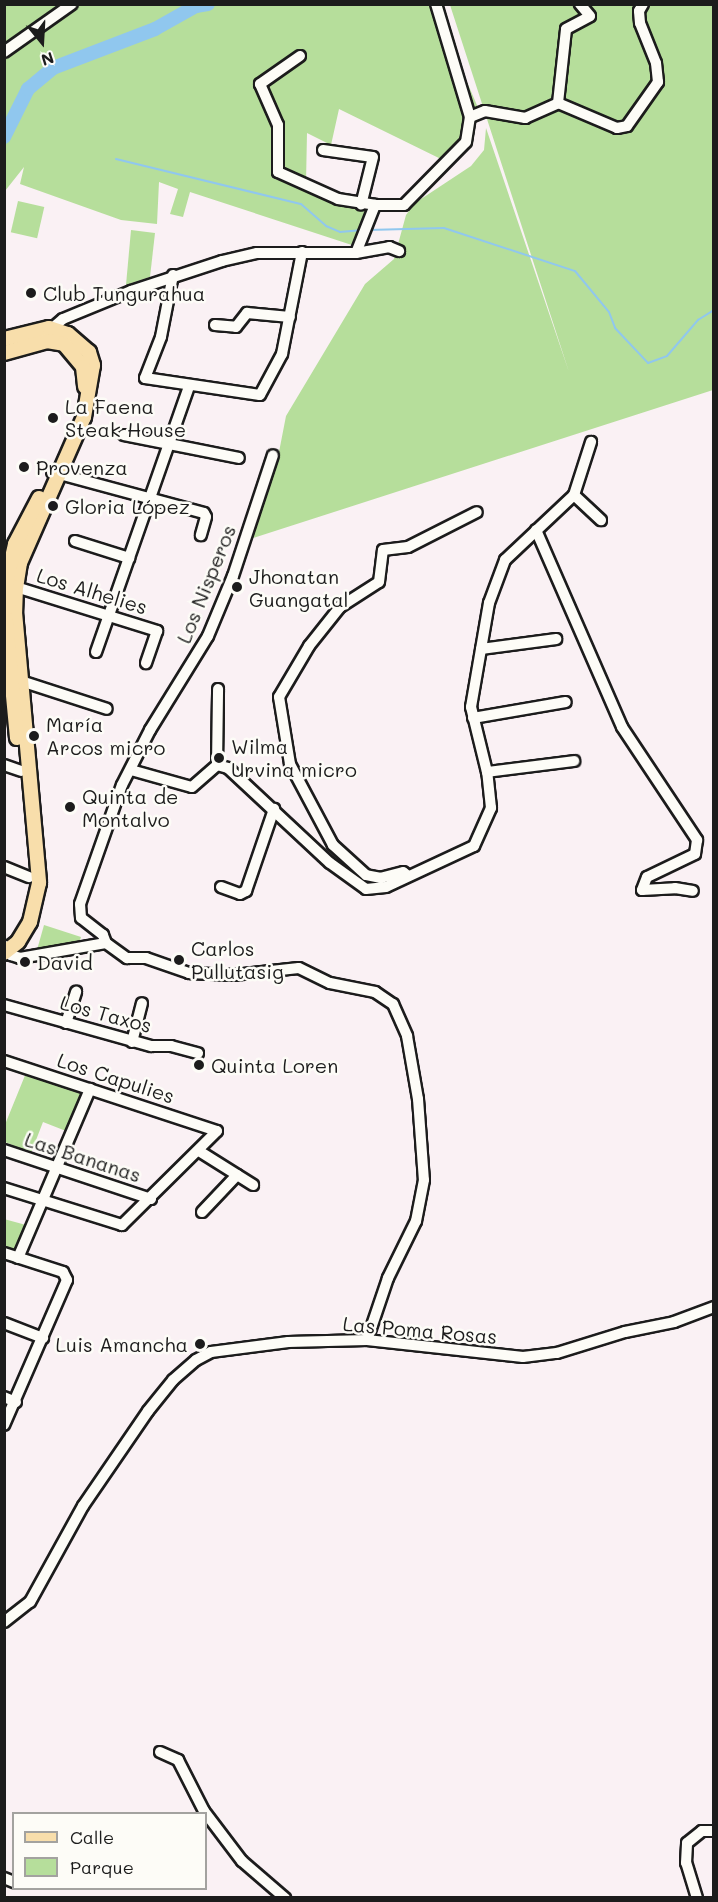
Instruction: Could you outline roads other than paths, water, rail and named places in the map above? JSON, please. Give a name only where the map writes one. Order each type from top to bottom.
[{"type":"main road","points":[[6,345],[48,334],[73,351],[85,378],[77,417],[21,563],[16,587],[29,877],[27,921]]},
{"type":"main road","points":[[6,948],[27,921],[39,883],[4,610],[7,579],[15,544],[55,473]]},
{"type":"street","points":[[4,52],[72,4]]},
{"type":"street","points":[[300,56],[260,84],[278,124],[278,172],[360,205],[404,205],[466,142],[470,117],[448,51],[436,4]]},
{"type":"street","points":[[558,103],[566,29],[590,16],[580,4]]},
{"type":"street","points":[[470,117],[485,111],[525,118],[558,103],[616,128],[627,126],[658,82],[656,63],[640,23],[639,11],[643,4]]},
{"type":"street","points":[[323,150],[373,157],[360,205]]},
{"type":"street","points":[[356,253],[363,242],[366,219],[375,205]]},
{"type":"street","points":[[48,334],[172,275],[257,253],[356,253],[389,247],[399,251]]},
{"type":"street","points":[[172,275],[161,337],[145,378],[189,387],[262,393],[282,354],[302,252]]},
{"type":"street","points":[[215,325],[236,327],[247,313],[290,317]]},
{"type":"street","points":[[96,652],[148,497],[189,387]]},
{"type":"street","points":[[124,435],[239,458]]},
{"type":"street","points":[[218,765],[228,768],[330,863],[366,889],[386,888],[474,846],[491,808],[487,772],[473,718],[471,697],[499,572],[505,560],[574,495],[591,442]]},
{"type":"street","name":"Los Nisperos","points":[[106,943],[103,935],[81,918],[79,909],[117,797],[150,730],[208,636],[233,576],[273,455]]},
{"type":"street","points":[[55,473],[204,513],[207,517],[201,535]]},
{"type":"street","points":[[574,495],[602,520]]},
{"type":"street","points":[[408,876],[403,872],[381,878],[366,875],[333,845],[290,764],[279,697],[309,646],[337,611],[379,582],[383,550],[408,547],[477,512]]},
{"type":"street","points":[[536,530],[622,727],[697,840],[695,854],[647,877],[642,890],[675,888],[693,891]]},
{"type":"street","points":[[75,541],[129,558]]},
{"type":"street","name":"Los Alhelies","points":[[16,587],[110,614],[158,631],[146,663]]},
{"type":"street","points":[[481,650],[556,639]]},
{"type":"street","points":[[21,681],[107,709]]},
{"type":"street","points":[[131,770],[192,787],[218,765],[218,689]]},
{"type":"street","points":[[473,718],[566,702]]},
{"type":"street","points":[[487,772],[574,761]]},
{"type":"street","points":[[4,765],[24,777]]},
{"type":"street","points":[[221,887],[240,894],[246,891],[274,809]]},
{"type":"street","points":[[4,867],[29,877]]},
{"type":"street","points":[[6,948],[20,958],[106,943],[127,958],[146,958],[189,973],[234,975],[299,968],[330,983],[375,992],[393,1004],[407,1036],[418,1099],[424,1180],[416,1221],[388,1278],[367,1340]]},
{"type":"street","points":[[66,1023],[76,992]]},
{"type":"street","points":[[132,1042],[142,1003]]},
{"type":"street","name":"Los Taxos","points":[[4,1005],[132,1042],[198,1053]]},
{"type":"street","name":"Los Capulies","points":[[4,1061],[217,1131],[199,1151]]},
{"type":"street","points":[[18,1258],[90,1089]]},
{"type":"street","name":"Las Bananas","points":[[4,1150],[151,1199]]},
{"type":"street","points":[[4,1188],[122,1225],[199,1151],[253,1185]]},
{"type":"street","points":[[202,1212],[237,1175]]},
{"type":"street","points":[[4,1253],[63,1272],[67,1280],[16,1402],[4,1425]]},
{"type":"street","name":"Las Poma Rosas","points":[[4,1622],[30,1602],[89,1497],[148,1411],[196,1360],[232,1348],[367,1340],[524,1357],[557,1353],[625,1332],[674,1322],[714,1306]]},
{"type":"street","points":[[4,1323],[43,1338]]},
{"type":"street","points":[[4,1396],[16,1402]]},
{"type":"street","points":[[160,1752],[178,1760],[205,1812]]},
{"type":"street","points":[[207,1815],[237,1856],[285,1898]]},
{"type":"street","points":[[697,1898],[686,1863],[687,1843],[702,1831],[714,1831]]},
{"type":"waterway","points":[[4,137],[28,89],[53,68],[155,29],[196,6],[208,4]]},
{"type":"waterway","points":[[116,159],[301,204],[326,226],[340,232],[363,230]]},
{"type":"waterway","points":[[368,230],[444,228],[575,271],[609,312],[615,328],[648,363],[667,356],[698,320],[714,310]]},
{"type":"place","name":"Club Tungurahua","points":[[31,293]]},
{"type":"place","name":"La Faena Steak House","points":[[53,418]]},
{"type":"place","name":"Provenza","points":[[24,467]]},
{"type":"place","name":"Gloria López","points":[[53,506]]},
{"type":"place","name":"Jhonatan Guangatal","points":[[237,587]]},
{"type":"place","name":"María Arcos micro","points":[[34,736]]},
{"type":"place","name":"Wilma Urvina micro","points":[[219,758]]},
{"type":"place","name":"Quinta de Montalvo","points":[[70,807]]},
{"type":"place","name":"Carlos Pullutasig","points":[[179,960]]},
{"type":"place","name":"David","points":[[25,962]]},
{"type":"place","name":"Quinta Loren","points":[[199,1065]]},
{"type":"place","name":"Luis Amancha","points":[[200,1344]]}]
